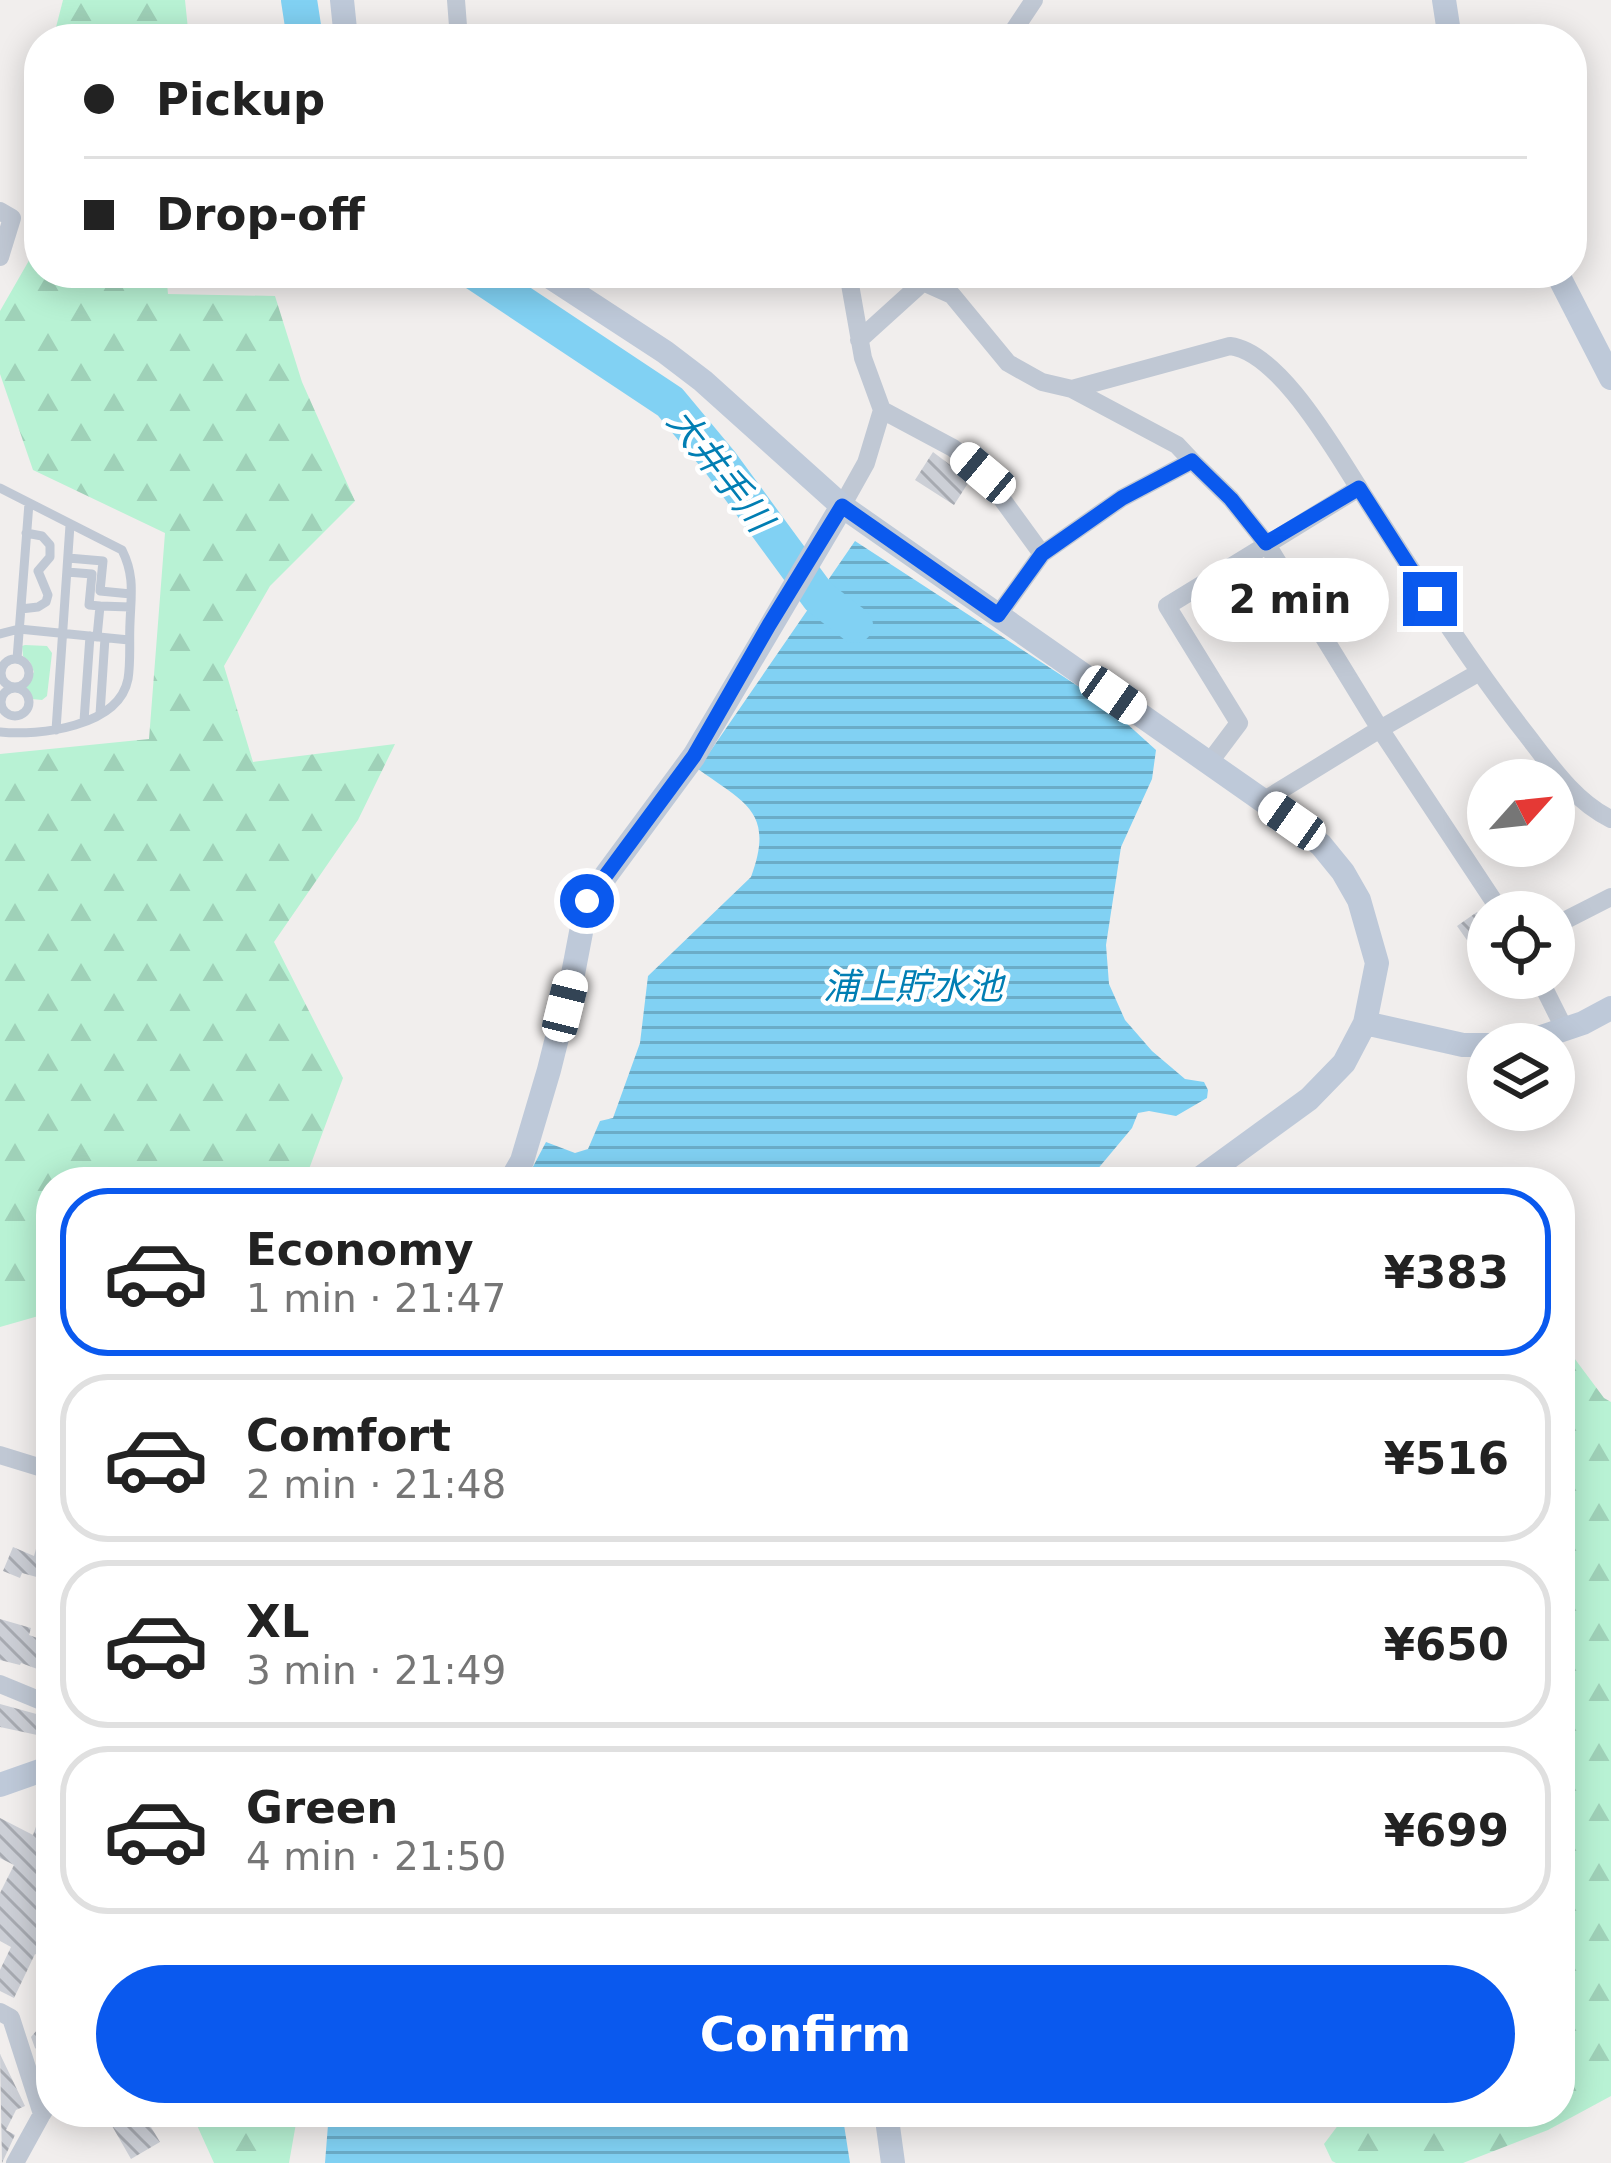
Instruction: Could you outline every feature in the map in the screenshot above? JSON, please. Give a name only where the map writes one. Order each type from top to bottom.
[{"type":"street","points":[[0,212],[12,218],[0,257]]},
{"type":"street","points":[[566,288],[690,371],[842,506],[1263,801],[1321,845],[1343,872],[1359,900],[1376,963],[1365,1023],[1344,1063],[1309,1099],[1216,1167]]},
{"type":"street","points":[[519,1167],[549,1070],[587,901],[694,756],[866,463],[882,410],[863,358],[851,288]]},
{"type":"street","points":[[860,340],[916,288]]},
{"type":"street","points":[[936,288],[952,295],[1008,363],[1042,382],[1072,389],[1177,445],[1231,499],[1266,543],[1487,891]]},
{"type":"street","points":[[1565,288],[1611,378]]},
{"type":"street","points":[[1072,389],[1230,346],[1246,348],[1316,419],[1478,673],[1558,775],[1596,812],[1611,819]]},
{"type":"street","points":[[882,410],[953,448],[983,473],[1042,554]]},
{"type":"street","points":[[998,615],[1042,554],[1122,498],[1192,461]]},
{"type":"street","points":[[1209,763],[1239,723],[1167,606],[1359,488]]},
{"type":"street","points":[[1263,801],[1478,673]]},
{"type":"street","points":[[1575,915],[1611,897]]},
{"type":"street","points":[[1575,1025],[1611,1008]]},
{"type":"street","points":[[1365,1023],[1467,1045]]},
{"type":"street","points":[[0,1455],[36,1466]]},
{"type":"street","points":[[0,1684],[36,1699]]},
{"type":"street","points":[[0,1785],[36,1772]]},
{"type":"street","points":[[0,2012],[11,2018],[36,2082]]},
{"type":"street","points":[[15,2163],[36,2125]]},
{"type":"street","points":[[888,2127],[893,2163]]},
{"type":"lane","points":[[0,488],[122,550],[132,570],[128,682],[117,700],[84,721],[31,735],[3,733],[13,716]]},
{"type":"lane","points":[[17,659],[29,503]]},
{"type":"lane","points":[[56,730],[70,525]]},
{"type":"lane","points":[[21,609],[38,607],[48,595],[38,571],[50,557],[50,545],[42,536],[26,532]]},
{"type":"lane","points":[[50,557],[92,574],[89,605],[130,607]]},
{"type":"lane","points":[[67,564],[103,561],[100,591],[131,594]]},
{"type":"lane","points":[[100,605],[100,714]]},
{"type":"lane","points":[[0,634],[19,629],[129,640]]},
{"type":"lane","points":[[84,721],[98,637]]},
{"type":"lane","points":[[16,688],[4,682],[1,673],[8,661],[17,659],[25,663],[29,676],[24,684],[16,688],[3,693],[4,711],[13,716],[28,704],[27,695],[16,688]]},
{"type":"lane","points":[[28,704],[58,706]]},
{"type":"green space","points":[[63,0],[185,0],[187,24],[57,24]]},
{"type":"green space","points":[[24,269],[24,288],[167,288],[168,294],[275,296],[302,382],[355,501],[270,586],[224,666],[253,762],[395,744],[358,820],[274,942],[343,1078],[310,1167],[36,1167],[36,1317],[0,1327],[0,754],[149,739],[165,533],[33,470],[0,374],[0,311]]},
{"type":"green space","points":[[25,645],[47,646],[52,653],[47,696],[42,700],[32,699],[25,688],[34,672],[23,656]]},
{"type":"green space","points":[[1575,1359],[1611,1402],[1611,2096],[1575,2115]]},
{"type":"green space","points":[[198,2127],[295,2127],[289,2163],[214,2163]]},
{"type":"green space","points":[[1337,2127],[1554,2127],[1463,2163],[1336,2163],[1324,2144]]},
{"type":"water","name":"浦上貯水池","points":[[855,541],[1104,703],[1156,750],[1152,779],[1121,847],[1106,945],[1109,984],[1125,1020],[1185,1079],[1204,1082],[1207,1098],[1176,1116],[1138,1113],[1132,1128],[1099,1167],[533,1167],[546,1142],[575,1153],[588,1149],[600,1121],[613,1118],[640,1043],[648,976],[751,877],[758,855],[757,823],[742,801],[698,769]]},
{"type":"water","points":[[328,2127],[844,2127],[850,2163],[325,2163]]},
{"type":"building","points":[[933,452],[970,480],[954,505],[915,480]]},
{"type":"building","points":[[1467,919],[1467,940],[1457,926]]},
{"type":"building","points":[[13,1547],[34,1556],[36,1549],[36,1577],[22,1573],[20,1578],[3,1571]]},
{"type":"building","points":[[0,1619],[31,1628],[29,1635],[36,1638],[36,1668],[0,1660]]},
{"type":"building","points":[[0,1704],[36,1714],[36,1735],[0,1727]]},
{"type":"building","points":[[0,1818],[33,1835],[36,1827],[36,1954],[14,1998],[0,1991],[0,1970],[11,1947],[0,1941],[0,1893],[14,1865],[0,1858]]},
{"type":"building","points":[[0,2054],[25,2106],[16,2110],[6,2130],[15,2135],[2,2163]]},
{"type":"building","points":[[113,2127],[151,2127],[160,2142],[131,2159]]},
{"type":"waterway","name":"大井手川","points":[[299,0],[303,24]]},
{"type":"waterway","name":"大井手川","points":[[499,288],[670,402],[819,597],[855,625]]},
{"type":"route","points":[[587,901],[694,756],[842,506],[998,615],[1042,554],[1122,498],[1192,461],[1266,543],[1359,488],[1430,599]]}]
